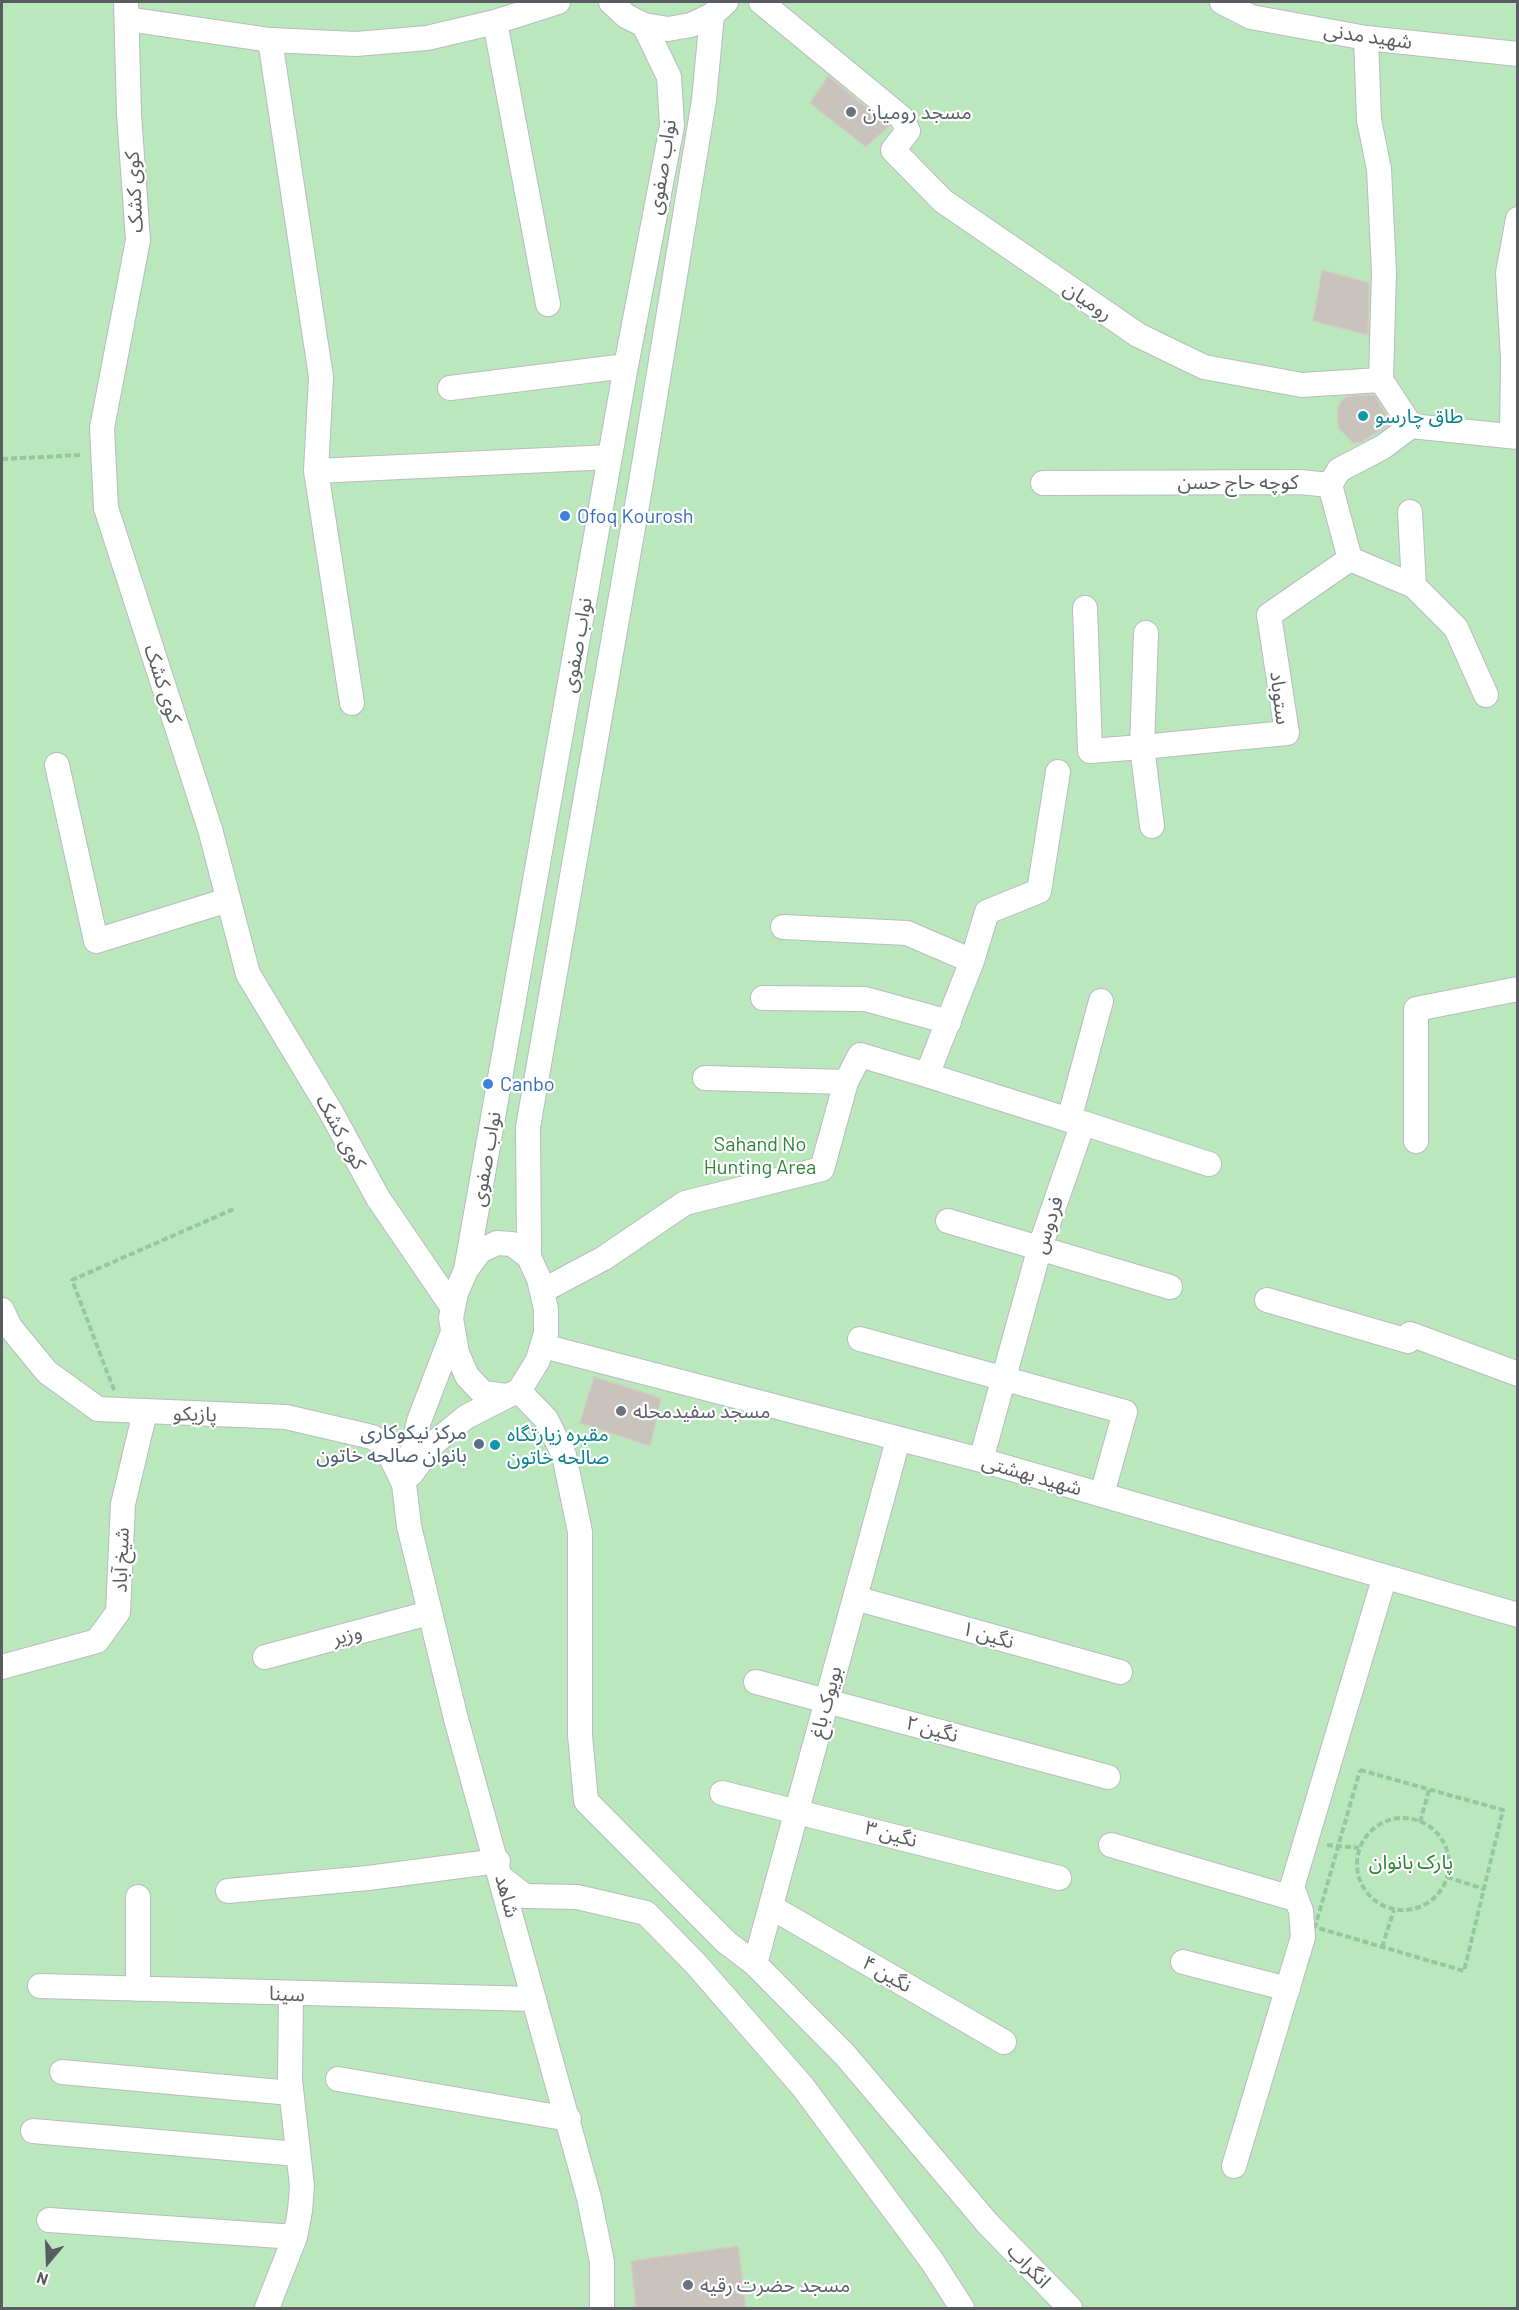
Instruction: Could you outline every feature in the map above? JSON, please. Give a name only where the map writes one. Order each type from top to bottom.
[{"type":"street","points":[[127,10],[270,40],[356,44],[427,38],[495,22],[558,2]]},
{"type":"street","points":[[611,2],[626,16],[644,25],[668,29],[691,25],[719,8]]},
{"type":"street","name":"رومیان","points":[[761,2],[902,118],[908,131],[893,150],[943,201],[1138,335],[1204,367],[1302,385],[1381,380]]},
{"type":"street","name":"شهید مدنی","points":[[1222,2],[1251,17],[1366,38],[1518,54]]},
{"type":"street","name":"نواب صفوی","points":[[529,1257],[528,1127],[719,8]]},
{"type":"street","name":"کوی کشک","points":[[127,10],[129,114],[138,240],[102,428],[106,508],[210,829],[248,974],[331,1112],[378,1198],[453,1308]]},
{"type":"street","points":[[495,22],[548,304]]},
{"type":"street","name":"نواب صفوی","points":[[466,1270],[626,366],[672,126],[669,77],[644,25]]},
{"type":"street","points":[[1366,38],[1370,120],[1379,170],[1384,272],[1381,380],[1412,426]]},
{"type":"street","points":[[270,40],[321,377],[316,471],[352,703]]},
{"type":"street","points":[[1486,695],[1456,628],[1414,586],[1350,559],[1330,485],[1339,470],[1383,447],[1412,426],[1515,437],[1508,273],[1518,219]]},
{"type":"street","points":[[450,388],[626,366]]},
{"type":"street","points":[[316,471],[610,458]]},
{"type":"street","name":"کوچه حاج حسن","points":[[1043,483],[1300,482],[1330,485]]},
{"type":"street","points":[[1410,512],[1414,586]]},
{"type":"street","name":"ستوباد","points":[[1142,747],[1287,733],[1269,615],[1350,559]]},
{"type":"street","points":[[1085,608],[1090,751],[1142,747]]},
{"type":"street","points":[[1146,633],[1142,747],[1152,826]]},
{"type":"street","points":[[57,765],[96,941],[228,900]]},
{"type":"street","points":[[927,1075],[972,961],[987,912],[1040,891],[1058,772]]},
{"type":"street","points":[[783,927],[907,933],[972,961]]},
{"type":"street","points":[[1416,1141],[1416,1009],[1518,989]]},
{"type":"street","points":[[763,998],[865,999],[949,1022]]},
{"type":"street","name":"فردوس","points":[[981,1460],[1076,1121],[1101,1001]]},
{"type":"street","points":[[542,1291],[604,1258],[685,1203],[822,1169],[846,1082],[860,1055],[1209,1164]]},
{"type":"street","points":[[705,1078],[846,1082]]},
{"type":"street","points":[[948,1221],[1170,1287]]},
{"type":"street","points":[[404,1484],[434,1443],[466,1417],[513,1393],[529,1379],[543,1346],[546,1333],[546,1309],[529,1257],[512,1244],[497,1243],[480,1251],[466,1270],[456,1293],[451,1318],[457,1353],[467,1376],[483,1393],[513,1393]]},
{"type":"street","points":[[1267,1300],[1408,1341],[1410,1334],[1518,1374]]},
{"type":"street","name":"پازیکو","points":[[2,1310],[10,1327],[47,1372],[98,1409],[286,1417],[372,1437],[385,1445],[404,1484]]},
{"type":"street","points":[[404,1484],[419,1421],[453,1332]]},
{"type":"street","points":[[860,1339],[1004,1381],[1125,1412],[1102,1494]]},
{"type":"street","name":"شهید بهشتی","points":[[543,1346],[981,1460],[1384,1579],[1518,1615]]},
{"type":"street","name":"انگراب","points":[[513,1393],[546,1419],[564,1455],[580,1532],[579,1735],[586,1801],[726,1942],[755,1964],[846,2056],[988,2224],[1071,2308]]},
{"type":"street","name":"شیخ آباد","points":[[2,1666],[97,1641],[118,1612],[123,1504],[146,1412]]},
{"type":"street","name":"بویوک باغ","points":[[755,1964],[898,1440]]},
{"type":"street","name":"شاهد","points":[[404,1484],[409,1526],[429,1613],[590,2198],[602,2262],[602,2308]]},
{"type":"street","points":[[1234,2166],[1303,1937],[1301,1911],[1294,1899],[1292,1887],[1384,1579]]},
{"type":"street","name":"نگین ۱","points":[[855,1598],[1120,1672]]},
{"type":"street","name":"وزیر","points":[[265,1657],[429,1613]]},
{"type":"street","name":"نگین ۲","points":[[756,1682],[1108,1777]]},
{"type":"street","name":"نگین ۳","points":[[722,1793],[797,1810],[1059,1878]]},
{"type":"street","points":[[1111,1845],[1294,1899]]},
{"type":"street","points":[[228,1891],[368,1878],[500,1870],[525,1896],[577,1897],[646,1913],[696,1964],[803,2087],[932,2261],[962,2308]]},
{"type":"street","points":[[138,1897],[138,1989]]},
{"type":"street","name":"نگین ۴","points":[[771,1906],[1004,2042]]},
{"type":"street","points":[[696,1964],[726,1942]]},
{"type":"street","points":[[1184,1962],[1288,1989]]},
{"type":"street","name":"سینا","points":[[40,1986],[534,1999]]},
{"type":"street","points":[[267,2308],[295,2237],[302,2186],[291,2093],[291,1994]]},
{"type":"street","points":[[62,2072],[291,2093]]},
{"type":"street","points":[[338,2079],[569,2119]]},
{"type":"street","points":[[33,2131],[297,2154]]},
{"type":"street","points":[[49,2220],[295,2237]]},
{"type":"path","points":[[2,459],[103,454]]},
{"type":"path","points":[[121,1410],[72,1280],[236,1208]]},
{"type":"path","points":[[1360,1770],[1503,1810],[1464,1971],[1315,1927],[1339,1845],[1360,1770]]},
{"type":"path","points":[[1420,1822],[1429,1790]]},
{"type":"path","points":[[1400,1818],[1425,1823],[1444,1841],[1450,1867],[1441,1892],[1420,1908],[1394,1910],[1371,1898],[1358,1875],[1359,1848],[1375,1827],[1400,1818]]},
{"type":"path","points":[[1304,1846],[1339,1845],[1359,1848]]},
{"type":"path","points":[[1447,1877],[1484,1889]]},
{"type":"path","points":[[1382,1947],[1394,1910]]},
{"type":"green space","name":"Sahand No Hunting Area","points":[[2,2],[1517,2],[1517,2308],[2,2308]]},
{"type":"building","name":"مسجد رومیان","points":[[828,76],[889,126],[866,147],[810,103]]},
{"type":"building","points":[[1322,270],[1369,283],[1368,335],[1313,321]]},
{"type":"building","name":"طاق چارسو","points":[[1374,395],[1390,424],[1361,442],[1353,443],[1338,427],[1338,406],[1346,396]]},
{"type":"building","name":"مسجد سفیدمحله","points":[[594,1377],[661,1398],[650,1446],[580,1423]]},
{"type":"building","name":"مسجد حضرت رقیه","points":[[738,2246],[746,2308],[636,2308],[631,2261]]},
{"type":"place","name":"مسجد رومیان","points":[[851,112]]},
{"type":"place","name":"طاق چارسو","points":[[1363,416]]},
{"type":"place","name":"Ofoq Kourosh","points":[[565,516]]},
{"type":"place","name":"Canbo","points":[[488,1084]]},
{"type":"place","name":"مسجد سفیدمحله","points":[[621,1411]]},
{"type":"place","name":"مرکز نیکوکاری بانوان صالحه خاتون","points":[[479,1444]]},
{"type":"place","name":"مقبره زیارتگاه صالحه خاتون","points":[[495,1445]]},
{"type":"place","name":"مسجد حضرت رقیه","points":[[688,2285]]},
{"type":"park label","name":"پارک بانوان","points":[[1411,1862]]}]
